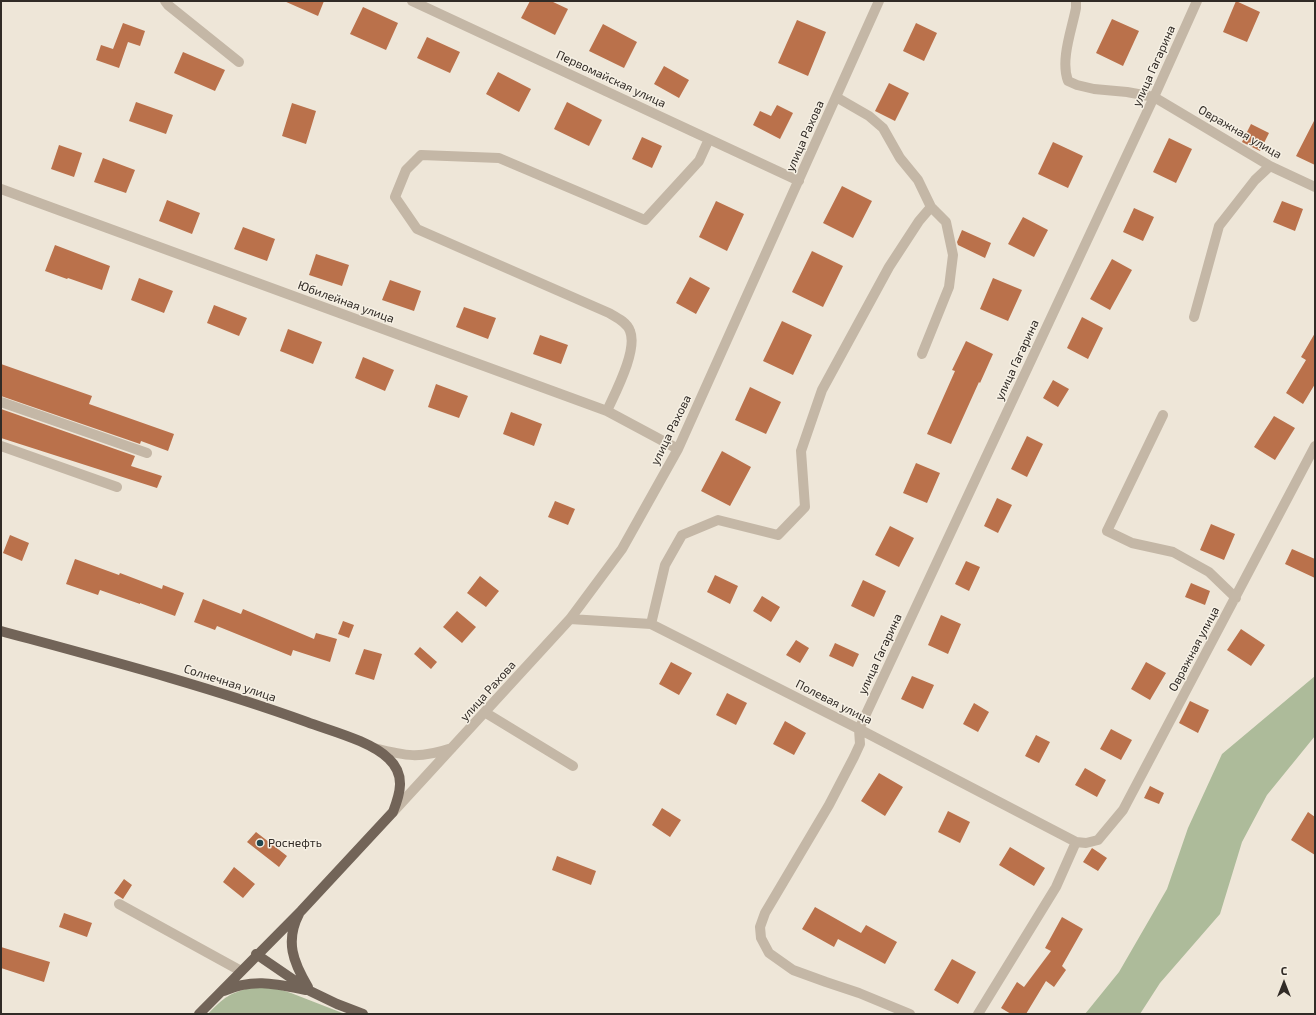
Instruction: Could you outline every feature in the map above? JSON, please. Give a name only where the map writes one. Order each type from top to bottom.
[{"type":"main road","name":"Солнечная улица","points":[[1,631],[203,687],[344,735],[374,748],[390,759],[397,769],[400,781],[400,795],[393,812]]},
{"type":"main road","points":[[199,1014],[256,954],[301,910],[393,812]]},
{"type":"main road","points":[[301,910],[294,923],[292,949],[297,969],[310,990]]},
{"type":"main road","points":[[256,954],[310,990],[337,1004],[363,1014]]},
{"type":"main road","points":[[219,993],[237,985],[251,983],[273,984],[310,990]]},
{"type":"street","points":[[166,1],[168,5],[239,62]]},
{"type":"street","name":"Первомайская улица","points":[[412,1],[799,181]]},
{"type":"street","name":"улица Рахова","points":[[393,812],[570,619],[622,549],[678,449],[879,1]]},
{"type":"street","points":[[1076,1],[1076,8],[1065,62],[1065,73],[1068,81],[1094,89],[1127,92],[1154,97]]},
{"type":"street","name":"улица Гагарина","points":[[859,729],[1154,97],[1197,1]]},
{"type":"street","points":[[836,97],[870,116],[883,128],[900,158],[918,180],[931,207],[946,222],[953,255],[949,287],[922,354]]},
{"type":"street","name":"Овражная улица","points":[[1154,97],[1270,166],[1315,187]]},
{"type":"street","points":[[607,411],[630,354],[630,331],[621,320],[609,313],[417,229],[395,197],[406,170],[421,155],[500,158],[645,220],[699,161],[709,139]]},
{"type":"street","points":[[1194,317],[1219,226],[1254,180],[1270,166]]},
{"type":"street","name":"Юбилейная улица","points":[[1,189],[607,411],[678,449]]},
{"type":"street","points":[[651,624],[665,565],[682,535],[718,520],[778,535],[805,507],[801,451],[822,390],[889,267],[919,221],[931,207]]},
{"type":"street","points":[[1,402],[147,453]]},
{"type":"street","points":[[1163,415],[1107,531],[1132,543],[1173,552],[1209,572],[1236,598]]},
{"type":"street","points":[[1,446],[117,487]]},
{"type":"street","name":"Овражная улица","points":[[1076,842],[1086,843],[1098,840],[1123,810],[1315,446]]},
{"type":"street","name":"Полевая улица","points":[[570,619],[651,624],[859,729],[1076,842]]},
{"type":"street","points":[[486,712],[573,766]]},
{"type":"street","points":[[859,729],[860,744],[854,757],[829,805],[765,913],[760,927],[761,938],[769,953],[794,970],[859,993],[910,1014]]},
{"type":"street","points":[[374,748],[404,755],[421,756],[435,754],[453,748]]},
{"type":"street","points":[[978,1014],[1056,887],[1076,842]]},
{"type":"street","points":[[119,904],[241,971]]},
{"type":"green space","points":[[1315,676],[1315,736],[1267,795],[1242,842],[1220,914],[1160,983],[1140,1014],[1085,1014],[1119,972],[1167,889],[1188,828],[1222,754]]},
{"type":"green space","points":[[252,987],[272,987],[345,1014],[208,1014],[228,996]]},
{"type":"building","points":[[284,1],[324,1],[318,16]]},
{"type":"building","points":[[530,1],[551,1],[568,9],[555,35],[521,18]]},
{"type":"building","points":[[1236,1],[1260,12],[1247,42],[1223,32]]},
{"type":"building","points":[[363,7],[398,23],[386,50],[350,34]]},
{"type":"building","points":[[1112,19],[1139,31],[1123,66],[1096,53]]},
{"type":"building","points":[[797,20],[826,32],[808,76],[778,63]]},
{"type":"building","points":[[123,23],[145,31],[140,46],[128,42],[119,68],[96,60],[101,45],[113,49]]},
{"type":"building","points":[[916,23],[937,33],[924,61],[903,51]]},
{"type":"building","points":[[603,24],[637,42],[624,68],[589,51]]},
{"type":"building","points":[[427,37],[460,52],[450,73],[417,58]]},
{"type":"building","points":[[183,52],[225,70],[215,91],[174,73]]},
{"type":"building","points":[[664,66],[689,80],[679,98],[654,84]]},
{"type":"building","points":[[498,72],[531,89],[519,112],[486,94]]},
{"type":"building","points":[[889,83],[909,93],[895,121],[875,111]]},
{"type":"building","points":[[136,102],[173,115],[166,134],[129,121]]},
{"type":"building","points":[[567,102],[602,120],[589,146],[554,129]]},
{"type":"building","points":[[292,103],[316,111],[306,144],[282,136]]},
{"type":"building","points":[[777,105],[793,113],[780,139],[753,125],[760,111],[771,116]]},
{"type":"building","points":[[1315,119],[1315,165],[1296,156]]},
{"type":"building","points":[[1251,124],[1269,133],[1260,151],[1242,142]]},
{"type":"building","points":[[642,137],[662,146],[652,168],[632,159]]},
{"type":"building","points":[[1169,138],[1192,149],[1176,183],[1153,172]]},
{"type":"building","points":[[1053,142],[1083,156],[1068,188],[1038,174]]},
{"type":"building","points":[[59,145],[82,153],[74,177],[51,169]]},
{"type":"building","points":[[103,158],[135,170],[126,193],[94,182]]},
{"type":"building","points":[[842,186],[872,201],[853,238],[823,223]]},
{"type":"building","points":[[167,200],[200,213],[192,234],[159,221]]},
{"type":"building","points":[[716,201],[744,214],[727,251],[699,237]]},
{"type":"building","points":[[1282,201],[1303,209],[1295,231],[1273,222]]},
{"type":"building","points":[[1134,208],[1154,217],[1143,241],[1123,232]]},
{"type":"building","points":[[1023,217],[1048,230],[1034,257],[1008,244]]},
{"type":"building","points":[[243,227],[275,239],[267,261],[234,249]]},
{"type":"building","points":[[962,230],[991,243],[985,258],[958,245],[957,242]]},
{"type":"building","points":[[55,245],[110,266],[102,290],[45,271]]},
{"type":"building","points":[[812,251],[843,266],[823,307],[792,292]]},
{"type":"building","points":[[316,254],[349,265],[342,286],[309,275]]},
{"type":"building","points":[[1112,259],[1132,270],[1110,310],[1090,299]]},
{"type":"building","points":[[690,277],[710,288],[696,314],[676,303]]},
{"type":"building","points":[[139,278],[173,291],[164,313],[131,300]]},
{"type":"building","points":[[993,278],[1022,290],[1008,321],[980,309]]},
{"type":"building","points":[[390,280],[421,291],[414,311],[382,300]]},
{"type":"building","points":[[214,305],[247,318],[239,336],[207,323]]},
{"type":"building","points":[[464,307],[496,318],[488,339],[456,327]]},
{"type":"building","points":[[1082,317],[1103,328],[1088,359],[1067,348]]},
{"type":"building","points":[[782,321],[812,335],[793,375],[763,361]]},
{"type":"building","points":[[288,329],[322,342],[313,364],[280,351]]},
{"type":"building","points":[[1315,333],[1315,384],[1303,404],[1286,393],[1306,360],[1301,357]]},
{"type":"building","points":[[540,335],[568,345],[561,364],[533,354]]},
{"type":"building","points":[[966,341],[993,354],[951,444],[927,434],[955,371],[952,370]]},
{"type":"building","points":[[363,357],[394,370],[385,391],[355,378]]},
{"type":"building","points":[[1,364],[92,396],[89,404],[174,434],[168,451],[141,441],[140,444],[1,396]]},
{"type":"building","points":[[1053,380],[1069,389],[1058,407],[1043,398]]},
{"type":"building","points":[[436,384],[468,396],[459,418],[428,407]]},
{"type":"building","points":[[750,387],[781,402],[766,434],[735,420]]},
{"type":"building","points":[[1,409],[135,456],[131,466],[162,476],[157,488],[1,438]]},
{"type":"building","points":[[511,412],[542,424],[534,446],[503,434]]},
{"type":"building","points":[[1274,416],[1295,428],[1275,460],[1254,447]]},
{"type":"building","points":[[1027,436],[1043,444],[1027,477],[1011,469]]},
{"type":"building","points":[[722,451],[751,467],[730,506],[701,491]]},
{"type":"building","points":[[916,463],[940,473],[927,503],[903,493]]},
{"type":"building","points":[[997,498],[1012,505],[998,533],[984,526]]},
{"type":"building","points":[[555,501],[575,509],[568,525],[548,517]]},
{"type":"building","points":[[1211,524],[1235,534],[1224,560],[1200,550]]},
{"type":"building","points":[[890,526],[914,538],[899,567],[875,555]]},
{"type":"building","points":[[10,535],[29,543],[22,561],[3,553]]},
{"type":"building","points":[[1292,549],[1315,559],[1315,578],[1285,564]]},
{"type":"building","points":[[75,559],[119,575],[120,573],[162,589],[163,585],[184,593],[175,616],[100,590],[98,595],[66,584]]},
{"type":"building","points":[[966,561],[980,567],[969,591],[955,584]]},
{"type":"building","points":[[715,575],[738,586],[730,604],[707,592]]},
{"type":"building","points":[[480,576],[499,591],[486,607],[467,593]]},
{"type":"building","points":[[863,580],[886,591],[874,617],[851,606]]},
{"type":"building","points":[[1191,583],[1210,591],[1205,605],[1185,597]]},
{"type":"building","points":[[762,596],[780,607],[771,622],[753,611]]},
{"type":"building","points":[[203,599],[241,614],[243,609],[314,639],[316,633],[337,639],[330,662],[293,650],[291,656],[217,626],[215,630],[194,622]]},
{"type":"building","points":[[457,611],[476,627],[462,643],[443,627]]},
{"type":"building","points":[[941,615],[961,624],[948,654],[928,645]]},
{"type":"building","points":[[343,621],[354,625],[349,638],[338,634]]},
{"type":"building","points":[[1241,629],[1265,645],[1251,666],[1227,650]]},
{"type":"building","points":[[796,640],[809,648],[800,663],[786,655]]},
{"type":"building","points":[[835,643],[859,654],[853,667],[829,656]]},
{"type":"building","points":[[420,647],[437,662],[431,669],[414,654]]},
{"type":"building","points":[[364,649],[382,654],[374,680],[355,674]]},
{"type":"building","points":[[671,662],[692,673],[679,695],[659,684]]},
{"type":"building","points":[[1146,662],[1166,673],[1150,700],[1131,689]]},
{"type":"building","points":[[912,676],[934,685],[923,709],[901,699]]},
{"type":"building","points":[[727,693],[747,703],[736,725],[716,715]]},
{"type":"building","points":[[1190,701],[1209,710],[1198,733],[1179,723]]},
{"type":"building","points":[[974,703],[989,712],[978,732],[963,724]]},
{"type":"building","points":[[785,721],[806,733],[794,755],[773,744]]},
{"type":"building","points":[[1111,729],[1132,740],[1121,760],[1100,749]]},
{"type":"building","points":[[1036,735],[1050,742],[1039,763],[1025,756]]},
{"type":"building","points":[[1085,768],[1106,780],[1097,797],[1075,785]]},
{"type":"building","points":[[879,773],[903,787],[885,816],[861,801]]},
{"type":"building","points":[[1150,786],[1164,793],[1159,804],[1144,798]]},
{"type":"building","points":[[662,808],[681,820],[670,837],[652,825]]},
{"type":"building","points":[[948,811],[970,822],[960,843],[938,832]]},
{"type":"building","points":[[1308,812],[1315,817],[1315,855],[1291,840]]},
{"type":"building","points":[[256,832],[287,856],[279,867],[247,842]]},
{"type":"building","points":[[1010,847],[1045,868],[1034,886],[999,865]]},
{"type":"building","points":[[1092,848],[1107,858],[1098,871],[1083,862]]},
{"type":"building","points":[[557,856],[596,871],[591,885],[552,870]]},
{"type":"building","points":[[234,867],[255,884],[243,898],[223,882]]},
{"type":"building","points":[[124,879],[132,885],[123,899],[114,893]]},
{"type":"building","points":[[815,907],[861,933],[866,925],[897,942],[885,964],[838,939],[834,947],[802,929]]},
{"type":"building","points":[[64,913],[92,923],[87,937],[59,927]]},
{"type":"building","points":[[1062,917],[1083,929],[1062,966],[1066,970],[1054,987],[1046,981],[1026,1014],[1011,1014],[1001,1008],[1017,982],[1024,987],[1051,951],[1045,948]]},
{"type":"building","points":[[1,947],[50,962],[44,982],[1,968]]},
{"type":"building","points":[[952,959],[976,972],[958,1004],[934,990]]},
{"type":"place","name":"Роснефть","points":[[260,843]]}]
